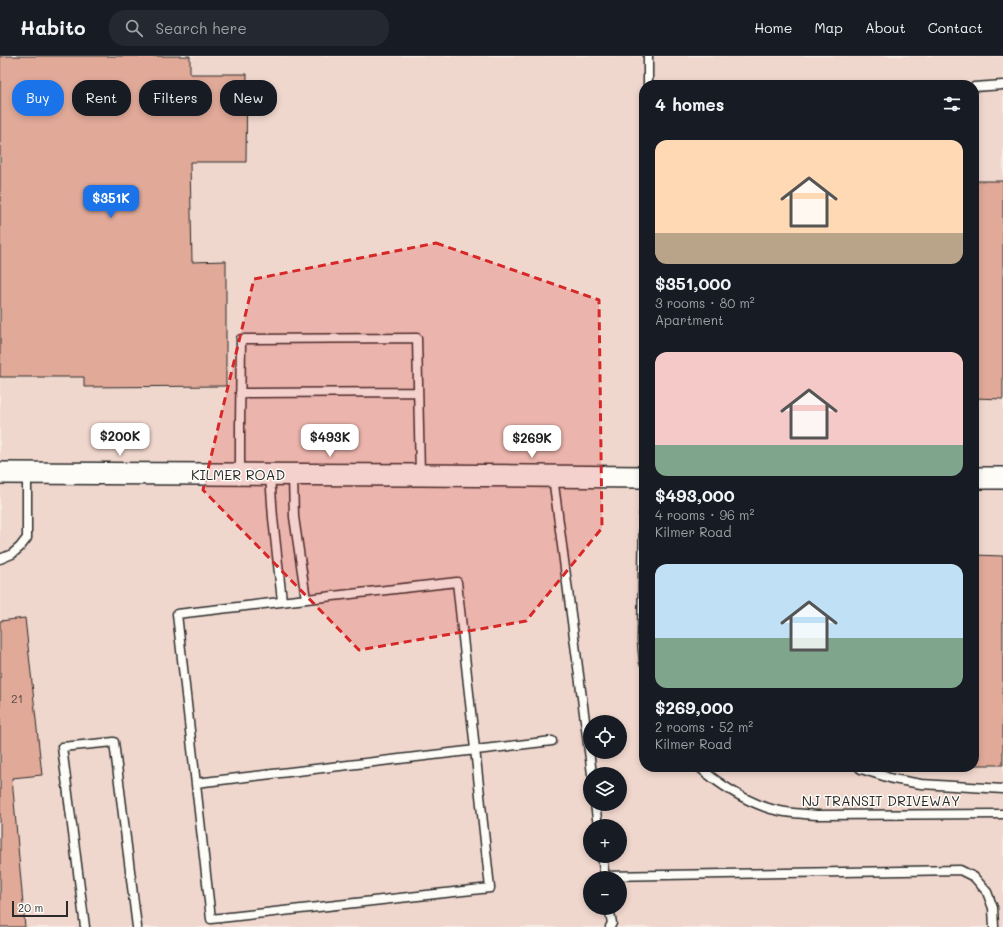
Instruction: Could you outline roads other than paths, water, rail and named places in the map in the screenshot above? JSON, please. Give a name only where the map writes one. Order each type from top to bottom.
[{"type":"street","name":"KILMER ROAD","points":[[0,473],[639,477]]},
{"type":"street","points":[[979,478],[1003,478]]},
{"type":"lane","points":[[648,56],[648,80]]},
{"type":"lane","points":[[979,87],[1003,85]]},
{"type":"lane","points":[[240,474],[241,339],[417,338],[420,475]]},
{"type":"lane","points":[[240,393],[418,392]]},
{"type":"lane","points":[[0,559],[12,554],[27,538],[28,473]]},
{"type":"lane","points":[[270,474],[272,518],[282,602]]},
{"type":"lane","points":[[293,474],[294,517],[306,599]]},
{"type":"lane","points":[[553,476],[591,767]]},
{"type":"lane","points":[[457,582],[490,888],[211,919],[177,614],[306,599],[457,582]]},
{"type":"lane","points":[[196,783],[552,741]]},
{"type":"lane","points":[[85,927],[62,747],[114,742],[137,927]]},
{"type":"lane","name":"NJ TRANSIT DRIVEWAY","points":[[705,772],[738,795],[766,807],[818,816],[1003,814]]},
{"type":"lane","points":[[871,772],[893,779],[921,784],[1003,789]]},
{"type":"lane","points":[[627,877],[960,870],[974,877],[987,892],[993,908],[994,927]]},
{"type":"lane","points":[[610,915],[612,926]]}]
